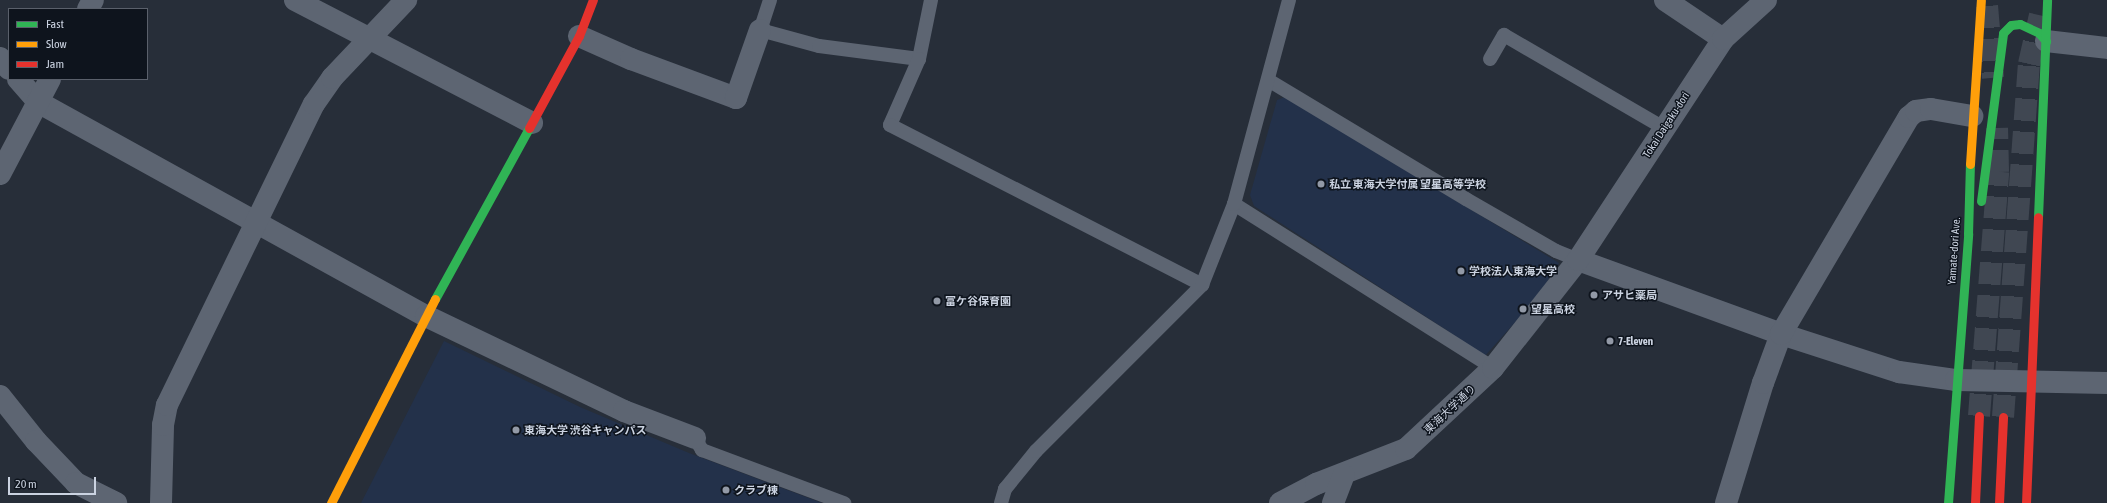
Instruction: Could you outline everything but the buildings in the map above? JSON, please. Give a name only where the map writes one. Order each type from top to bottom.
[{"type":"main road","points":[[331,503],[426,316],[579,36],[593,0]]},
{"type":"main road","name":"Yamate-dori Ave.","points":[[1948,503],[1968,234],[1972,116],[1982,0]]},
{"type":"main road","points":[[2026,503],[2047,0]]},
{"type":"main road","points":[[1968,234],[1980,206],[2004,33],[2011,25],[2020,24],[2039,33],[2046,41]]},
{"type":"main road","points":[[1975,503],[1980,416]]},
{"type":"main road","points":[[1999,503],[2003,416]]},
{"type":"street","points":[[295,0],[532,123]]},
{"type":"street","points":[[161,503],[163,425],[167,405],[257,224],[314,104],[332,78],[370,40],[406,0]]},
{"type":"street","points":[[1665,0],[1723,39]]},
{"type":"street","name":"Tokai Daigaku-dori","points":[[1578,260],[1723,39],[1766,0]]},
{"type":"street","points":[[579,36],[736,98],[760,30]]},
{"type":"street","points":[[2046,41],[2107,48]]},
{"type":"street","points":[[0,58],[8,68]]},
{"type":"street","points":[[19,80],[38,102],[426,316],[624,411],[695,438]]},
{"type":"street","points":[[0,174],[49,80]]},
{"type":"street","points":[[1726,503],[1763,383],[1781,334],[1909,117],[1916,111],[1931,109],[1972,116]]},
{"type":"street","points":[[1578,260],[1781,334],[1899,372],[1956,380],[2107,383]]},
{"type":"street","name":"東海大学通り","points":[[1280,503],[1316,484],[1344,475],[1406,449],[1493,368],[1578,260]]},
{"type":"street","points":[[0,396],[36,441],[76,483],[116,503]]},
{"type":"street","points":[[1333,503],[1344,475]]},
{"type":"lane","points":[[770,0],[760,30],[819,46],[919,59]]},
{"type":"lane","points":[[931,0],[919,59],[890,125],[1202,285]]},
{"type":"lane","points":[[1001,503],[1005,489],[1036,451],[1202,285],[1234,204],[1288,0]]},
{"type":"lane","points":[[1490,59],[1504,35],[1664,128]]},
{"type":"lane","points":[[1268,80],[1466,199],[1556,251],[1578,260]]},
{"type":"lane","points":[[1234,204],[1493,368]]},
{"type":"lane","points":[[695,438],[702,450],[844,503]]},
{"type":"shaded area","points":[[1285,97],[1559,263],[1536,299],[1483,358],[1448,331],[1254,206],[1250,195],[1277,100]]},
{"type":"shaded area","name":"東海大学 渋谷キャンパス","points":[[444,341],[580,407],[689,453],[822,503],[361,503]]},
{"type":"tunnel","points":[[1987,6],[1993,78]]},
{"type":"tunnel","points":[[2003,417],[2029,64],[2040,15]]},
{"type":"tunnel","points":[[1979,416],[1998,172],[1997,128]]},
{"type":"traffic: fast","points":[[2038,217],[2047,0]]},
{"type":"traffic: fast","points":[[1981,201],[2003,33],[2011,25],[2020,24],[2039,33],[2046,41]]},
{"type":"traffic: fast","points":[[435,299],[529,128]]},
{"type":"traffic: fast","points":[[1948,503],[1968,234],[1970,164]]},
{"type":"traffic: slow","points":[[1970,164],[1981,0]]},
{"type":"traffic: slow","points":[[331,503],[435,299]]},
{"type":"traffic: jam","points":[[529,128],[579,36],[593,0]]},
{"type":"traffic: jam","points":[[2026,503],[2038,217]]},
{"type":"traffic: jam","points":[[1975,503],[1979,416]]},
{"type":"traffic: jam","points":[[1999,503],[2003,417]]},
{"type":"place","name":"私立 東海大学付属 望星高等学校","points":[[1321,184]]},
{"type":"place","name":"学校法人東海大学","points":[[1461,271]]},
{"type":"place","name":"アサヒ薬局","points":[[1594,295]]},
{"type":"place","name":"富ケ谷保育園","points":[[937,301]]},
{"type":"place","name":"望星高校","points":[[1523,309]]},
{"type":"place","name":"7-Eleven","points":[[1610,341]]},
{"type":"place","name":"東海大学 渋谷キャンパス","points":[[516,430]]},
{"type":"place","name":"クラブ棟","points":[[726,490]]}]
